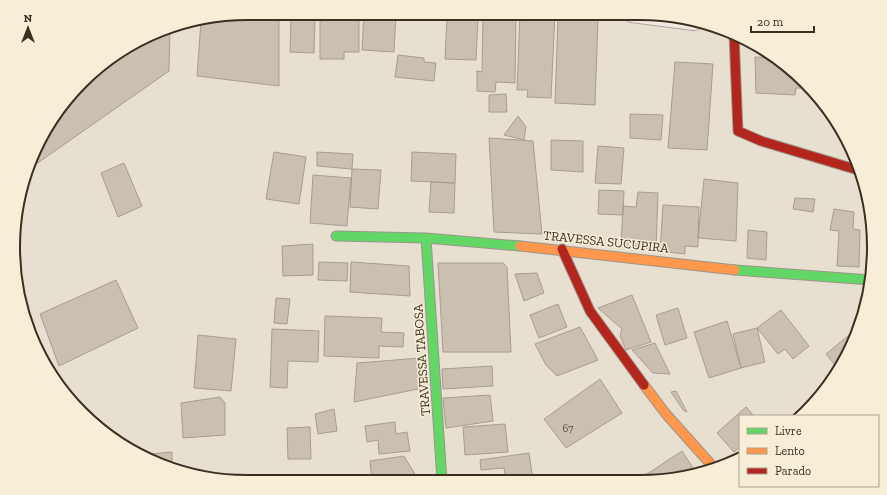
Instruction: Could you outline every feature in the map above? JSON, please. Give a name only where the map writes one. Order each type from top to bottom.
[{"type":"street","points":[[734,40],[738,131],[761,141],[853,169]]},
{"type":"street","name":"TRAVESSA SUCUPIRA","points":[[336,236],[426,238],[562,249],[759,273],[865,280]]},
{"type":"street","name":"TRAVESSA TABOSA","points":[[426,238],[442,475]]},
{"type":"street","points":[[562,249],[590,311],[666,414],[710,464]]},
{"type":"building","points":[[233,20],[279,20],[279,86],[197,76],[201,25]]},
{"type":"building","points":[[291,20],[315,20],[314,53],[290,52]]},
{"type":"building","points":[[320,20],[359,20],[359,52],[344,52],[344,59],[320,59]]},
{"type":"building","points":[[364,20],[396,20],[394,52],[362,50]]},
{"type":"building","points":[[447,20],[478,20],[476,60],[445,59]]},
{"type":"building","points":[[483,20],[516,20],[515,83],[496,82],[495,92],[477,91],[477,71],[482,72]]},
{"type":"building","points":[[520,20],[555,20],[551,98],[527,97],[528,90],[517,90]]},
{"type":"building","points":[[558,20],[598,20],[595,105],[555,103]]},
{"type":"building","points":[[170,33],[169,71],[35,165],[50,134],[76,97],[97,76],[121,58],[147,43]]},
{"type":"building","points":[[398,55],[424,58],[424,62],[436,63],[434,81],[395,77]]},
{"type":"building","points":[[755,57],[766,58],[790,76],[801,88],[796,88],[795,95],[756,93]]},
{"type":"building","points":[[675,62],[713,64],[707,150],[668,148]]},
{"type":"building","points":[[506,94],[507,112],[489,112],[489,95]]},
{"type":"building","points":[[630,114],[663,115],[661,140],[630,138]]},
{"type":"building","points":[[518,116],[526,127],[524,140],[504,135]]},
{"type":"building","points":[[489,138],[533,141],[542,234],[494,232]]},
{"type":"building","points":[[551,140],[583,141],[583,172],[551,170]]},
{"type":"building","points":[[598,146],[624,148],[621,184],[595,183]]},
{"type":"building","points":[[274,152],[306,157],[299,204],[266,199]]},
{"type":"building","points":[[317,152],[353,154],[352,169],[317,166]]},
{"type":"building","points":[[412,152],[456,154],[455,183],[411,181]]},
{"type":"building","points":[[124,163],[142,206],[118,217],[101,173]]},
{"type":"building","points":[[352,169],[381,170],[378,209],[350,207]]},
{"type":"building","points":[[313,175],[351,178],[347,226],[310,223]]},
{"type":"building","points":[[704,179],[738,183],[736,241],[698,238]]},
{"type":"building","points":[[431,182],[455,183],[454,213],[429,212]]},
{"type":"building","points":[[599,190],[624,191],[623,215],[598,214]]},
{"type":"building","points":[[638,192],[658,193],[656,249],[621,246],[623,206],[636,207]]},
{"type":"building","points":[[795,198],[815,199],[813,212],[793,209]]},
{"type":"building","points":[[663,205],[699,207],[698,247],[685,246],[685,254],[660,251]]},
{"type":"building","points":[[834,209],[854,212],[853,229],[860,230],[859,267],[837,266],[839,231],[830,230]]},
{"type":"building","points":[[748,230],[767,232],[766,260],[747,258]]},
{"type":"building","points":[[313,244],[313,275],[283,276],[282,246]]},
{"type":"building","points":[[319,262],[348,263],[347,281],[318,280]]},
{"type":"building","points":[[351,262],[409,266],[410,296],[350,292]]},
{"type":"building","points":[[438,263],[503,263],[507,267],[511,352],[443,352]]},
{"type":"building","points":[[537,273],[544,293],[524,301],[515,274]]},
{"type":"building","points":[[116,280],[138,328],[59,366],[40,314]]},
{"type":"building","points":[[632,295],[651,342],[626,350],[620,336],[622,329],[598,308]]},
{"type":"building","points":[[276,298],[290,299],[287,324],[274,323]]},
{"type":"building","points":[[558,304],[567,327],[539,338],[530,315]]},
{"type":"building","points":[[678,308],[687,338],[665,345],[656,315]]},
{"type":"building","points":[[781,310],[809,346],[793,359],[785,349],[778,354],[757,328]]},
{"type":"building","points":[[325,316],[382,318],[381,332],[404,333],[403,347],[379,346],[379,358],[324,356]]},
{"type":"building","points":[[727,321],[741,368],[709,378],[694,332]]},
{"type":"building","points":[[580,327],[598,360],[557,376],[546,365],[535,344]]},
{"type":"building","points":[[757,328],[765,362],[741,368],[733,334]]},
{"type":"building","points":[[272,329],[319,331],[318,362],[288,361],[287,388],[270,387]]},
{"type":"building","points":[[198,335],[236,339],[231,391],[194,388]]},
{"type":"building","points":[[849,335],[835,365],[826,354]]},
{"type":"building","points":[[655,343],[670,374],[653,373],[632,350]]},
{"type":"building","points":[[420,358],[423,388],[354,402],[357,363]]},
{"type":"building","points":[[492,366],[493,386],[443,389],[442,369]]},
{"type":"building","points":[[600,379],[622,413],[566,448],[544,419]]},
{"type":"building","points":[[676,391],[687,412],[683,410],[671,392]]},
{"type":"building","points":[[490,395],[493,421],[446,428],[443,398]]},
{"type":"building","points":[[220,397],[225,403],[225,435],[183,438],[181,403]]},
{"type":"building","points":[[746,407],[753,415],[739,415],[739,448],[734,452],[717,433]]},
{"type":"building","points":[[334,409],[337,431],[318,434],[315,414]]},
{"type":"building","points":[[395,422],[396,434],[407,432],[410,451],[379,454],[378,440],[367,442],[365,426]]},
{"type":"building","points":[[505,424],[508,452],[465,455],[463,427]]},
{"type":"building","points":[[310,427],[311,459],[288,459],[287,428]]},
{"type":"building","points":[[682,451],[693,468],[684,471],[646,475]]},
{"type":"building","points":[[172,452],[172,462],[160,458],[151,454]]},
{"type":"building","points":[[529,453],[532,475],[505,475],[504,468],[481,470],[480,460]]},
{"type":"building","points":[[404,456],[415,475],[371,475],[370,461]]},
{"type":"traffic: fast","points":[[336,236],[426,238],[520,246]]},
{"type":"traffic: fast","points":[[426,238],[442,475]]},
{"type":"traffic: fast","points":[[735,270],[865,280]]},
{"type":"traffic: slow","points":[[520,246],[735,270]]},
{"type":"traffic: slow","points":[[644,385],[666,414],[710,464]]},
{"type":"traffic: jam","points":[[734,40],[738,131],[761,141],[853,169]]},
{"type":"traffic: jam","points":[[562,249],[590,311],[644,385]]}]
